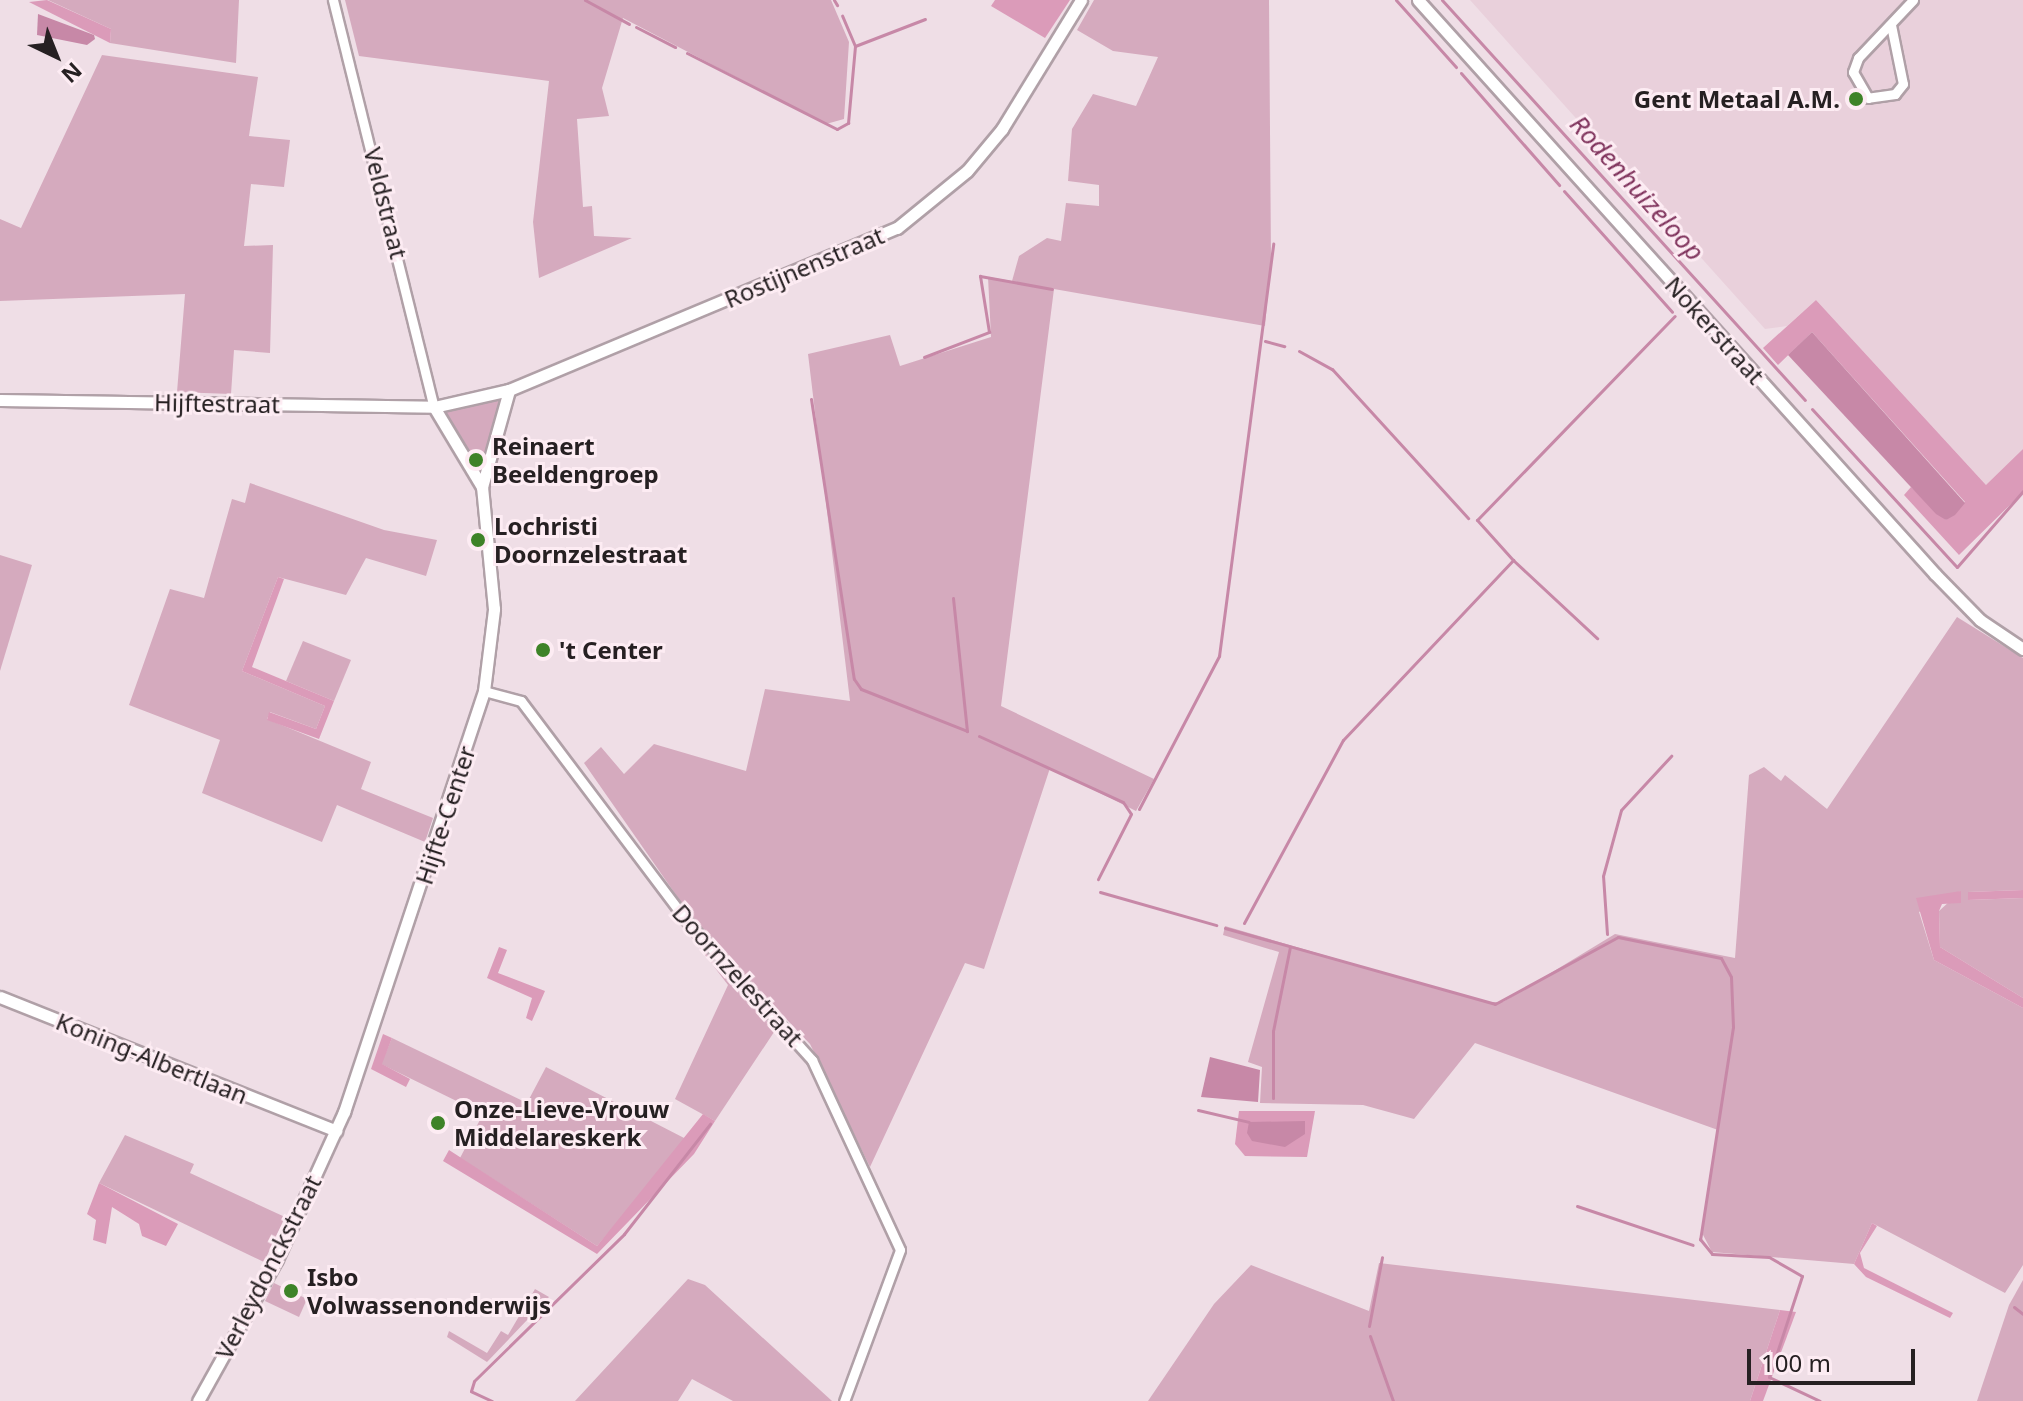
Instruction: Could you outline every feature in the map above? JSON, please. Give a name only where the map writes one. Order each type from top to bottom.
[{"type":"street","name":"Veldstraat","points":[[333,0],[434,407]]},
{"type":"street","name":"Rostijnenstraat","points":[[434,407],[509,390],[897,228],[946,191],[1002,129],[1081,0]]},
{"type":"street","name":"Nokerstraat","points":[[1418,0],[1935,574],[1980,620],[2023,649]]},
{"type":"street","points":[[1891,25],[1903,84],[1895,94],[1868,98],[1853,72],[1891,25],[1913,0]]},
{"type":"street","name":"Hijfte-Center","points":[[336,1131],[378,1025],[484,691],[494,609],[482,487],[509,390]]},
{"type":"street","name":"Hijftestraat","points":[[0,400],[434,407]]},
{"type":"street","name":"Hijfte-Center","points":[[434,407],[482,487]]},
{"type":"street","name":"Doornzelestraat","points":[[484,691],[521,701],[685,919],[812,1060],[900,1250],[844,1401]]},
{"type":"street","name":"Koning-Albertlaan","points":[[0,997],[336,1131]]},
{"type":"street","name":"Verleydonckstraat","points":[[198,1401],[277,1259],[336,1131]]},
{"type":"shaded area","points":[[47,0],[111,29],[110,43],[29,2]]},
{"type":"shaded area","points":[[48,0],[239,0],[236,63],[110,43],[111,29]]},
{"type":"shaded area","points":[[345,0],[831,0],[849,42],[844,119],[826,124],[623,18],[602,88],[609,116],[577,119],[583,207],[592,206],[594,236],[632,238],[539,278],[533,222],[549,81],[359,56]]},
{"type":"shaded area","points":[[995,0],[1070,0],[1045,38],[991,6]]},
{"type":"shaded area","points":[[1094,0],[1269,0],[1271,259],[1265,326],[1054,289],[1001,706],[1154,779],[1136,811],[1050,768],[984,969],[965,963],[870,1167],[810,1044],[697,925],[584,763],[601,747],[624,774],[654,744],[746,771],[765,689],[850,701],[808,354],[890,335],[900,366],[991,337],[988,277],[1012,281],[1019,256],[1047,238],[1061,241],[1066,203],[1099,206],[1099,185],[1068,181],[1072,129],[1093,94],[1136,106],[1158,57],[1113,51],[1077,30]]},
{"type":"shaded area","points":[[1470,0],[2023,0],[2023,449],[1987,486],[1816,300],[1787,326],[1765,329]]},
{"type":"shaded area","points":[[38,14],[94,35],[95,39],[87,45],[37,35]]},
{"type":"shaded area","points":[[102,55],[258,77],[249,136],[290,140],[284,187],[251,184],[244,246],[273,245],[270,353],[234,350],[231,394],[177,392],[185,294],[0,301],[0,219],[21,228]]},
{"type":"shaded area","points":[[1816,300],[1986,485],[2023,449],[2023,492],[1959,555],[1904,495],[1911,487],[1946,520],[1965,502],[1812,332],[1778,365],[1763,348]]},
{"type":"shaded area","points":[[1812,332],[1965,503],[1955,515],[1946,520],[1936,514],[1788,355]]},
{"type":"shaded area","points":[[509,390],[482,487],[434,407]]},
{"type":"shaded area","points":[[250,483],[384,530],[437,540],[426,576],[366,558],[346,595],[278,577],[242,671],[325,706],[316,729],[270,712],[267,719],[371,762],[361,789],[433,818],[425,842],[337,805],[322,842],[202,793],[220,740],[129,705],[170,589],[204,598],[232,499],[245,503]]},
{"type":"shaded area","points":[[0,555],[32,565],[0,671]]},
{"type":"shaded area","points":[[278,577],[284,579],[252,667],[334,701],[319,739],[267,720],[269,712],[316,729],[325,706],[242,671]]},
{"type":"shaded area","points":[[1957,617],[2023,658],[2023,890],[1968,892],[1968,900],[2023,898],[2023,998],[1940,947],[1939,911],[1961,891],[1919,912],[1934,960],[2023,1008],[2023,1265],[2005,1293],[1872,1223],[1854,1264],[1712,1252],[1702,1233],[1718,1130],[1475,1043],[1414,1119],[1363,1105],[1260,1103],[1262,1067],[1248,1062],[1279,952],[1223,935],[1225,926],[1484,1002],[1503,1002],[1615,934],[1735,958],[1749,775],[1764,767],[1781,781],[1785,775],[1827,809]]},
{"type":"shaded area","points":[[303,641],[351,660],[334,701],[286,681]]},
{"type":"shaded area","points":[[2023,890],[2023,898],[1968,900],[1968,892]]},
{"type":"shaded area","points":[[1961,891],[1961,903],[1942,904],[1939,911],[1940,947],[2023,998],[2023,1008],[1934,960],[1916,898]]},
{"type":"shaded area","points":[[673,913],[778,1026],[715,1121],[675,1099],[728,985]]},
{"type":"shaded area","points":[[499,947],[507,950],[498,973],[545,991],[532,1021],[526,1018],[532,998],[487,978]]},
{"type":"shaded area","points":[[383,1034],[392,1038],[382,1064],[410,1079],[406,1087],[371,1069]]},
{"type":"shaded area","points":[[392,1038],[527,1103],[546,1067],[688,1140],[597,1246],[460,1158],[483,1114],[381,1064]]},
{"type":"shaded area","points":[[1210,1057],[1260,1070],[1258,1102],[1201,1097]]},
{"type":"shaded area","points":[[1239,1111],[1315,1111],[1307,1157],[1245,1156],[1235,1144]]},
{"type":"shaded area","points":[[703,1114],[715,1121],[694,1154],[597,1254],[443,1161],[449,1150],[597,1246]]},
{"type":"shaded area","points":[[1305,1121],[1305,1134],[1285,1147],[1252,1141],[1247,1133],[1249,1122]]},
{"type":"shaded area","points":[[125,1135],[194,1164],[190,1173],[285,1217],[264,1262],[99,1183]]},
{"type":"shaded area","points":[[99,1183],[178,1224],[166,1246],[142,1236],[139,1224],[112,1207],[106,1244],[93,1240],[96,1220],[87,1214]]},
{"type":"shaded area","points":[[1872,1223],[1877,1226],[1860,1253],[1864,1268],[1953,1313],[1950,1318],[1866,1277],[1854,1264]]},
{"type":"shaded area","points":[[1379,1263],[1780,1310],[1750,1401],[1148,1401],[1214,1304],[1251,1265],[1369,1311]]},
{"type":"shaded area","points":[[688,1279],[705,1285],[832,1401],[733,1401],[692,1379],[678,1401],[575,1401]]},
{"type":"shaded area","points":[[2023,1280],[2023,1401],[1977,1401],[2009,1305]]},
{"type":"shaded area","points":[[274,1283],[307,1299],[299,1317],[265,1301]]},
{"type":"shaded area","points":[[535,1289],[549,1297],[487,1362],[447,1337],[449,1331],[487,1353],[501,1331],[508,1335]]},
{"type":"shaded area","points":[[1780,1310],[1796,1312],[1763,1401],[1750,1401]]},
{"type":"waterway","points":[[585,0],[629,24]]},
{"type":"waterway","points":[[834,0],[837,5]]},
{"type":"waterway","points":[[1396,0],[1456,67]]},
{"type":"waterway","name":"Rodenhuizeloop","points":[[1442,0],[1805,400]]},
{"type":"waterway","points":[[687,53],[837,129],[848,123],[855,46],[842,16]]},
{"type":"waterway","points":[[855,46],[925,19]]},
{"type":"waterway","points":[[636,27],[675,47]]},
{"type":"waterway","points":[[1461,73],[1559,185]]},
{"type":"waterway","points":[[1564,191],[1672,312]]},
{"type":"waterway","points":[[1139,809],[1219,656],[1273,244]]},
{"type":"waterway","points":[[924,357],[989,332],[980,276],[1052,289]]},
{"type":"waterway","points":[[1244,923],[1343,740],[1513,560],[1477,520],[1675,316]]},
{"type":"waterway","points":[[1265,341],[1284,346]]},
{"type":"waterway","points":[[1299,351],[1332,369],[1468,518]]},
{"type":"waterway","points":[[811,399],[854,679],[861,689],[967,731]]},
{"type":"waterway","name":"Rodenhuizeloop","points":[[1812,409],[1957,567],[2023,491]]},
{"type":"waterway","points":[[1513,560],[1597,638]]},
{"type":"waterway","points":[[953,598],[967,731]]},
{"type":"waterway","points":[[979,736],[1123,802],[1131,814],[1098,879]]},
{"type":"waterway","points":[[1607,934],[1603,876],[1621,810],[1671,756]]},
{"type":"waterway","points":[[1100,892],[1216,925]]},
{"type":"waterway","points":[[1225,928],[1495,1004],[1618,937],[1721,958],[1731,977],[1733,1027],[1700,1239],[1712,1254],[1769,1257],[1802,1276],[1769,1377],[1820,1401]]},
{"type":"waterway","points":[[1273,1098],[1273,1031],[1290,947]]},
{"type":"waterway","points":[[1198,1110],[1249,1122]]},
{"type":"waterway","points":[[492,1401],[471,1391],[474,1381],[624,1234],[710,1124]]},
{"type":"waterway","points":[[1577,1206],[1693,1245]]},
{"type":"waterway","points":[[1369,1326],[1382,1257]]},
{"type":"waterway","points":[[2014,1307],[2023,1314]]},
{"type":"waterway","points":[[1370,1336],[1393,1401]]},
{"type":"place","name":"Gent Metaal A.M.","points":[[1856,99]]},
{"type":"place","name":"Reinaert Beeldengroep","points":[[476,460]]},
{"type":"place","name":"Lochristi Doornzelestraat","points":[[478,540]]},
{"type":"place","name":"'t Center","points":[[543,650]]},
{"type":"place","name":"Onze-Lieve-Vrouw Middelareskerk","points":[[438,1123]]},
{"type":"place","name":"Isbo Volwassenonderwijs","points":[[291,1291]]}]
